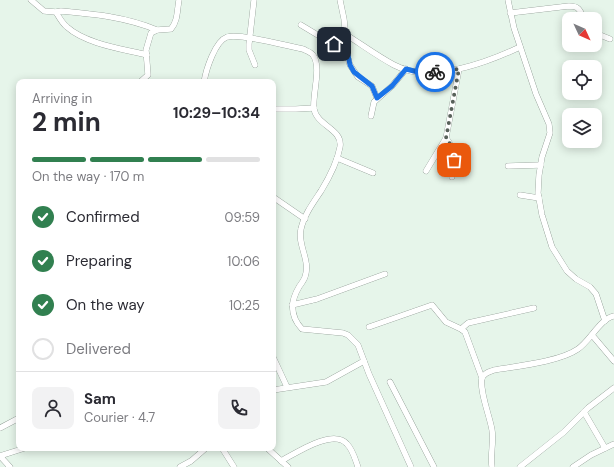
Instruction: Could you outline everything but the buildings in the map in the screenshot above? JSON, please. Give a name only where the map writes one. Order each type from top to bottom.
[{"type":"street","points":[[31,0],[44,11],[61,11],[117,18],[136,22],[157,30]]},
{"type":"street","points":[[143,79],[148,75],[146,50],[151,33],[157,30],[171,28],[174,25],[179,0]]},
{"type":"street","points":[[254,0],[249,50],[255,65]]},
{"type":"street","points":[[508,0],[510,13],[520,47],[536,94],[549,124],[550,133],[539,175],[539,198],[542,215],[552,247],[567,271],[576,279],[590,287],[596,294],[605,321]]},
{"type":"street","points":[[342,1],[350,65],[354,72],[372,86],[377,98]]},
{"type":"street","points":[[510,13],[569,6],[575,6],[581,12]]},
{"type":"street","points":[[56,12],[64,24],[76,33],[98,42],[147,55]]},
{"type":"street","points":[[302,24],[321,37],[347,50]]},
{"type":"street","points":[[345,34],[395,66],[418,72],[459,69],[486,61],[520,47]]},
{"type":"street","points":[[205,79],[208,64],[222,40],[227,37],[234,36],[249,38],[303,49],[313,54],[316,60],[315,114],[322,123],[339,137],[340,146],[333,169],[305,219],[301,230],[307,268],[305,277],[293,298],[292,305],[297,321],[302,329],[343,333],[358,345],[411,467]]},
{"type":"street","points":[[602,36],[610,39]]},
{"type":"street","points":[[370,116],[371,108],[377,98],[392,86],[406,69]]},
{"type":"street","points":[[426,171],[446,138],[459,69]]},
{"type":"street","points":[[276,109],[314,108]]},
{"type":"street","points":[[446,138],[452,146],[454,152],[452,177]]},
{"type":"street","points":[[337,158],[373,173]]},
{"type":"street","points":[[508,166],[541,165]]},
{"type":"street","points":[[520,196],[539,198]]},
{"type":"street","points":[[276,199],[305,219]]},
{"type":"street","points":[[292,305],[317,299],[385,274]]},
{"type":"street","points":[[369,327],[432,305],[446,322],[465,332],[482,378],[484,396],[492,432],[492,467]]},
{"type":"street","points":[[461,329],[468,323],[534,308]]},
{"type":"street","points":[[482,378],[484,374],[494,370],[558,357],[578,349],[605,321],[614,316]]},
{"type":"street","points":[[592,335],[614,361]]},
{"type":"street","points":[[276,389],[326,382],[364,361]]},
{"type":"street","points":[[276,363],[287,387]]},
{"type":"street","points":[[390,382],[434,467]]},
{"type":"street","points":[[520,467],[564,432],[584,412],[614,388]]},
{"type":"street","points":[[584,412],[605,448]]},
{"type":"street","points":[[0,428],[16,420]]},
{"type":"street","points":[[281,461],[311,445],[326,439],[336,438],[343,440],[348,445],[358,467]]},
{"type":"street","points":[[573,467],[591,455],[614,444]]},
{"type":"street","points":[[10,467],[0,456],[16,451]]},
{"type":"street","points":[[180,467],[202,451]]},
{"type":"street","points":[[224,451],[234,467]]},
{"type":"street","points":[[269,451],[288,467]]},
{"type":"way so far","points":[[435,72],[459,69],[449,129],[446,138],[452,146],[454,160]]},
{"type":"route","points":[[334,44],[347,50],[350,65],[354,72],[358,77],[372,86],[377,98],[399,79],[406,69],[418,72],[435,72]]}]
